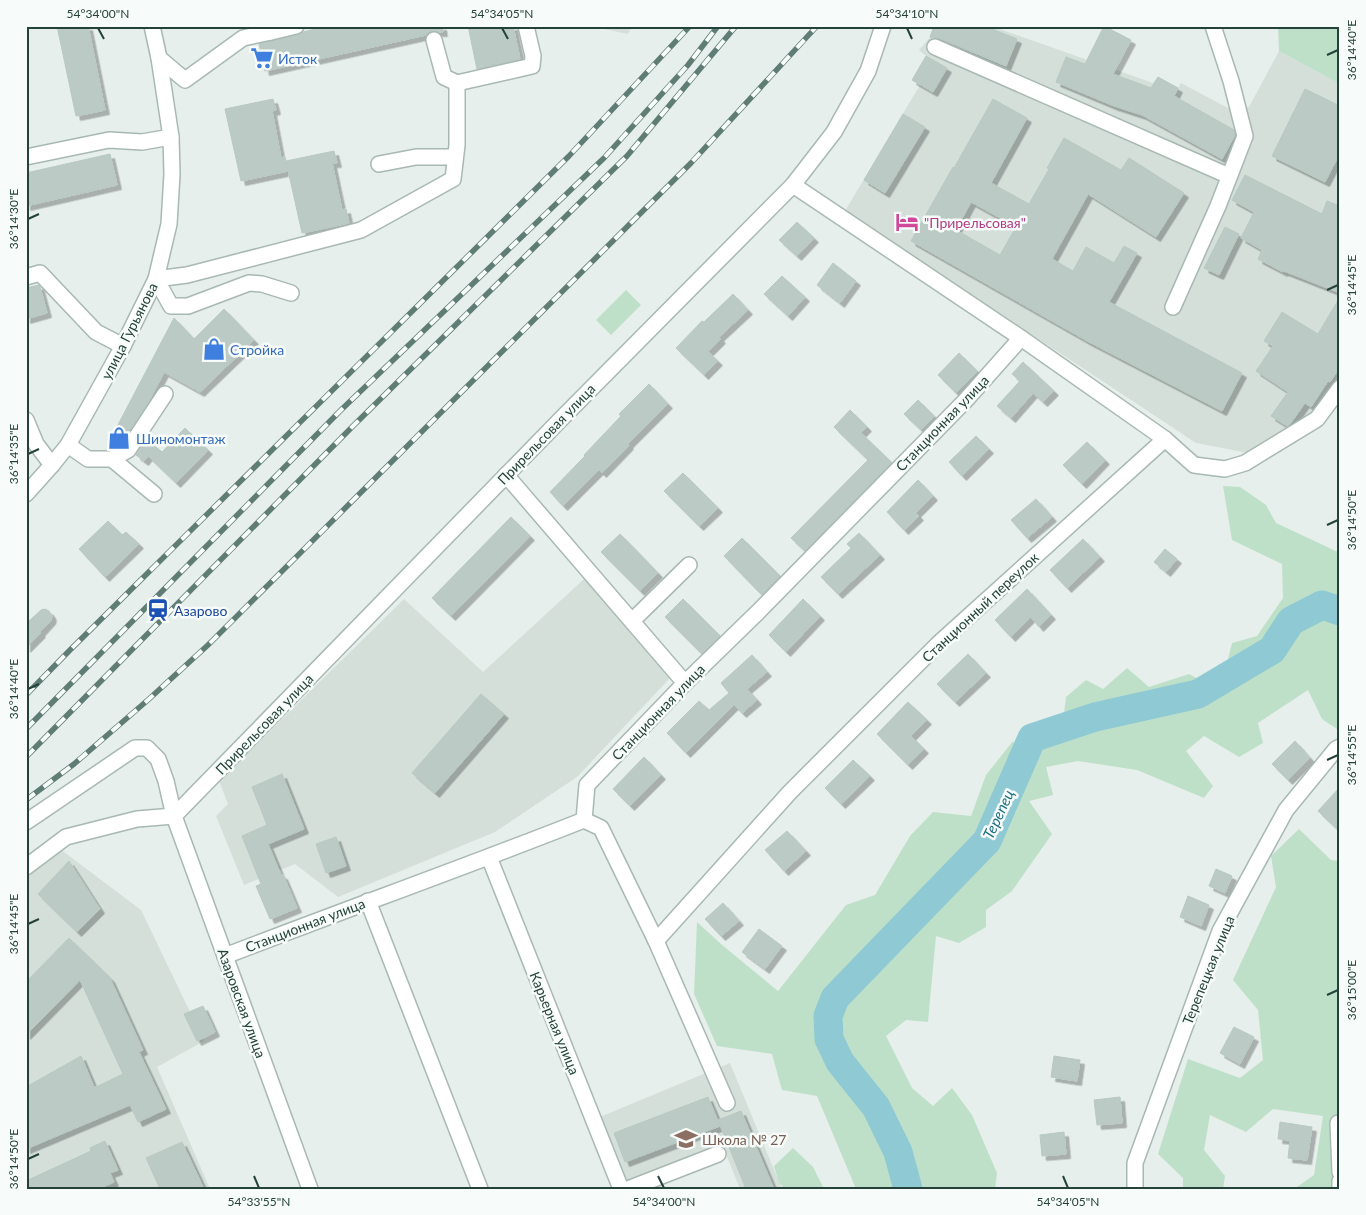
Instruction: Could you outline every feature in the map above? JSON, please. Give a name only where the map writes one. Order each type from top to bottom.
[{"type":"street","name":"улица Гурьянова","points":[[26,494],[68,444],[123,346],[156,279],[169,224],[172,174],[171,137],[159,58],[152,26]]},
{"type":"street","points":[[159,58],[185,80],[243,38],[271,29],[296,26]]},
{"type":"street","points":[[434,40],[444,77],[457,83],[532,66],[533,56],[526,26]]},
{"type":"street","name":"Прирельсовая улица","points":[[174,816],[506,475],[793,185],[834,132],[868,71],[883,26]]},
{"type":"street","points":[[1173,308],[1218,206],[1245,136],[1231,81],[1213,26]]},
{"type":"street","points":[[936,48],[1230,176]]},
{"type":"street","points":[[291,293],[262,284],[249,283],[188,306],[171,306],[156,279],[187,275],[361,230],[452,179],[457,119],[457,83]]},
{"type":"street","points":[[26,157],[109,140],[142,142],[171,137]]},
{"type":"street","points":[[379,164],[416,157],[455,157]]},
{"type":"street","points":[[793,185],[1021,338],[1165,439],[1194,466],[1225,470],[1246,463],[1316,419],[1340,388]]},
{"type":"street","points":[[26,277],[40,273],[96,332],[123,346]]},
{"type":"street","name":"Станционная улица","points":[[225,956],[584,820],[586,785],[958,408],[1021,338]]},
{"type":"street","points":[[68,444],[88,459],[112,459],[128,450],[165,394]]},
{"type":"street","points":[[26,420],[31,445],[52,465]]},
{"type":"street","name":"Станционный переулок","points":[[656,940],[790,792],[931,652],[1165,439]]},
{"type":"street","points":[[112,459],[154,494]]},
{"type":"street","points":[[506,475],[685,683]]},
{"type":"street","points":[[632,621],[690,565]]},
{"type":"street","name":"Терепецкая улица","points":[[1135,1189],[1135,1163],[1220,931],[1286,810],[1336,749],[1340,747]]},
{"type":"street","name":"Азаровская улица","points":[[26,822],[135,748],[146,748],[158,759],[166,781],[174,816],[310,1189]]},
{"type":"street","points":[[26,867],[66,836],[137,819],[174,816]]},
{"type":"street","points":[[584,820],[601,828],[656,940],[727,1103]]},
{"type":"street","name":"Карьерная улица","points":[[489,857],[620,1189]]},
{"type":"street","points":[[368,901],[480,1189]]},
{"type":"street","points":[[1338,1123],[1340,1172]]},
{"type":"street","points":[[628,1189],[718,1154]]},
{"type":"street","points":[[1340,1181],[1340,1189]]},
{"type":"shaded area","points":[[590,26],[632,26],[628,34]]},
{"type":"shaded area","points":[[934,26],[991,26],[1153,83],[1158,77],[1178,88],[1181,83],[1228,108],[1249,107],[1279,51],[1340,84],[1340,373],[1311,415],[1248,453],[1196,443],[845,211],[920,85],[912,80],[926,56],[919,50],[930,37]]},
{"type":"shaded area","points":[[584,579],[664,667],[670,678],[577,777],[495,832],[338,897],[295,864],[244,885],[216,816],[228,804],[219,781],[404,599],[483,672]]},
{"type":"shaded area","points":[[60,849],[141,910],[204,1041],[157,1067],[210,1189],[26,1189],[26,875]]},
{"type":"shaded area","name":"Школа № 27","points":[[730,1063],[782,1189],[740,1189],[726,1154],[642,1189],[630,1189],[600,1117]]},
{"type":"green space","points":[[1278,26],[1340,26],[1340,84],[1279,51]]},
{"type":"green space","points":[[626,290],[641,305],[611,335],[596,320]]},
{"type":"green space","points":[[1223,486],[1240,487],[1266,505],[1276,523],[1338,552],[1340,558],[1340,731],[1322,719],[1308,690],[1258,723],[1263,743],[1239,757],[1204,736],[1186,751],[1213,786],[1204,798],[1137,770],[1078,761],[1046,767],[1053,795],[1029,801],[1052,834],[1012,891],[986,910],[986,927],[959,943],[936,936],[928,1022],[906,1020],[886,1036],[912,1088],[933,1106],[952,1088],[972,1115],[997,1173],[995,1189],[856,1189],[817,1096],[782,1090],[772,1054],[717,1046],[694,994],[697,922],[778,991],[846,905],[875,895],[910,836],[933,812],[971,816],[986,775],[1013,741],[1026,768],[1039,747],[1061,739],[1066,697],[1086,680],[1103,689],[1127,668],[1149,687],[1189,674],[1198,679],[1227,663],[1232,643],[1257,636],[1283,598],[1282,564],[1232,540]]},
{"type":"green space","points":[[1299,829],[1331,860],[1340,861],[1340,1189],[1294,1189],[1314,1175],[1323,1116],[1273,1109],[1246,1132],[1210,1115],[1204,1150],[1225,1176],[1223,1189],[1183,1189],[1183,1178],[1158,1154],[1188,1059],[1240,1078],[1263,1060],[1258,1010],[1233,980],[1276,887],[1271,856]]},
{"type":"green space","points":[[793,1148],[813,1167],[824,1189],[785,1189],[779,1183],[774,1166]]},
{"type":"building","points":[[57,26],[88,26],[105,110],[76,116]]},
{"type":"building","points":[[327,26],[442,26],[443,32],[432,31],[426,35],[265,71],[259,44]]},
{"type":"building","points":[[468,26],[513,26],[520,59],[477,69]]},
{"type":"building","points":[[934,26],[985,26],[1017,39],[1006,66],[939,38],[930,37]]},
{"type":"building","points":[[1104,26],[1131,40],[1113,74],[1151,88],[1158,77],[1178,88],[1174,96],[1234,130],[1235,135],[1222,159],[1142,115],[1114,106],[1056,82],[1066,57],[1085,64]]},
{"type":"building","points":[[926,56],[947,68],[933,92],[912,80]]},
{"type":"building","points":[[1305,89],[1340,106],[1340,153],[1325,182],[1272,156]]},
{"type":"building","points":[[273,99],[276,110],[272,111],[281,158],[285,157],[288,171],[241,181],[225,109]]},
{"type":"building","points":[[993,99],[1027,118],[991,183],[1029,204],[1064,138],[1121,170],[1129,158],[1184,193],[1156,237],[1088,194],[1052,259],[1073,271],[1086,247],[1114,263],[1124,246],[1137,253],[1109,302],[1242,373],[1222,411],[1087,341],[911,241]],"holes":[[[971,202],[1016,227],[1000,255],[956,230]]]},
{"type":"building","points":[[903,114],[925,127],[885,193],[864,180]]},
{"type":"building","points":[[334,151],[337,163],[332,163],[342,210],[346,209],[349,223],[302,233],[286,161]]},
{"type":"building","points":[[110,154],[117,185],[26,206],[26,173]]},
{"type":"building","points":[[1245,175],[1322,214],[1327,201],[1340,206],[1340,293],[1283,272],[1258,259],[1262,250],[1241,238],[1254,212],[1232,200]]},
{"type":"building","points":[[797,222],[814,238],[797,256],[779,240]]},
{"type":"building","points":[[1225,227],[1239,234],[1219,275],[1204,268]]},
{"type":"building","points":[[833,263],[856,281],[840,303],[817,285]]},
{"type":"building","points":[[782,276],[805,297],[788,316],[764,294]]},
{"type":"building","points":[[39,285],[47,313],[26,319],[26,288]]},
{"type":"building","points":[[733,294],[748,310],[719,337],[721,339],[708,352],[718,361],[704,375],[676,348],[702,321],[704,322]]},
{"type":"building","points":[[1340,297],[1340,367],[1311,407],[1305,403],[1287,426],[1271,416],[1288,392],[1256,371],[1273,346],[1264,341],[1282,312],[1318,334]]},
{"type":"building","points":[[224,309],[254,340],[200,392],[164,372],[148,403],[121,443],[110,440],[174,318],[194,339]]},
{"type":"building","points":[[959,353],[977,371],[956,393],[938,375]]},
{"type":"building","points":[[1023,362],[1054,391],[1043,402],[1033,393],[1011,418],[997,406],[1020,381],[1012,374]]},
{"type":"building","points":[[649,384],[668,404],[602,473],[599,470],[563,506],[550,492],[621,416],[619,414]]},
{"type":"building","points":[[918,400],[934,416],[921,430],[904,414]]},
{"type":"building","points":[[850,410],[867,427],[861,433],[892,463],[805,551],[791,538],[868,460],[834,427]]},
{"type":"building","points":[[185,428],[208,450],[176,483],[148,456],[144,461],[136,455],[146,439],[162,452]]},
{"type":"building","points":[[976,436],[989,449],[962,476],[949,462]]},
{"type":"building","points":[[1087,442],[1105,460],[1082,484],[1063,465]]},
{"type":"building","points":[[683,473],[718,508],[699,526],[664,491]]},
{"type":"building","points":[[918,480],[933,496],[916,513],[919,516],[904,530],[887,512]]},
{"type":"building","points":[[1036,499],[1052,517],[1027,538],[1011,520]]},
{"type":"building","points":[[511,517],[530,536],[451,616],[432,598]]},
{"type":"building","points":[[108,521],[122,535],[126,532],[139,544],[105,577],[79,549]]},
{"type":"building","points":[[859,533],[880,555],[838,594],[821,577],[851,548],[847,544]]},
{"type":"building","points":[[620,534],[658,573],[640,591],[601,552]]},
{"type":"building","points":[[742,538],[780,576],[762,595],[724,556]]},
{"type":"building","points":[[1083,539],[1100,557],[1067,588],[1050,570]]},
{"type":"building","points":[[1165,549],[1177,559],[1166,572],[1154,562]]},
{"type":"building","points":[[1027,589],[1051,615],[1039,627],[1031,617],[1011,637],[995,620]]},
{"type":"building","points":[[683,599],[720,636],[702,654],[665,617]]},
{"type":"building","points":[[803,599],[820,616],[786,652],[769,635]]},
{"type":"building","points":[[45,609],[52,616],[51,620],[26,648],[26,619],[29,621],[41,610]]},
{"type":"building","points":[[968,654],[986,673],[955,702],[937,684]]},
{"type":"building","points":[[752,655],[767,672],[747,689],[757,700],[742,713],[734,705],[686,753],[667,733],[699,701],[709,710],[729,693],[721,683]]},
{"type":"building","points":[[481,694],[504,714],[435,793],[412,773]]},
{"type":"building","points":[[908,702],[927,720],[911,736],[924,749],[908,765],[877,734]]},
{"type":"building","points":[[1295,741],[1310,758],[1288,780],[1272,764]]},
{"type":"building","points":[[644,757],[661,775],[630,806],[613,789]]},
{"type":"building","points":[[853,760],[870,776],[841,804],[825,788]]},
{"type":"building","points":[[282,774],[304,829],[268,844],[297,908],[270,919],[256,886],[261,884],[242,836],[267,825],[252,787]]},
{"type":"building","points":[[1340,787],[1340,832],[1318,811]]},
{"type":"building","points":[[787,831],[806,851],[784,871],[765,850]]},
{"type":"building","points":[[336,837],[346,866],[326,873],[316,844]]},
{"type":"building","points":[[69,861],[100,909],[77,932],[38,894]]},
{"type":"building","points":[[1216,869],[1232,876],[1225,893],[1209,886]]},
{"type":"building","points":[[1188,896],[1209,905],[1201,926],[1180,917]]},
{"type":"building","points":[[723,903],[739,921],[721,936],[705,919]]},
{"type":"building","points":[[759,929],[782,946],[765,969],[742,952]]},
{"type":"building","points":[[69,938],[110,978],[143,1050],[139,1052],[166,1109],[138,1122],[130,1105],[26,1149],[26,1087],[81,1056],[94,1087],[123,1074],[80,980],[26,1035],[26,982]]},
{"type":"building","points":[[203,1006],[215,1032],[197,1041],[184,1014]]},
{"type":"building","points":[[1234,1027],[1254,1037],[1240,1064],[1220,1053]]},
{"type":"building","points":[[1054,1056],[1080,1060],[1077,1081],[1051,1077]]},
{"type":"building","name":"Школа № 27","points":[[708,1097],[720,1126],[625,1162],[614,1133]]},
{"type":"building","points":[[1120,1097],[1122,1123],[1097,1125],[1094,1100]]},
{"type":"building","points":[[741,1111],[774,1189],[746,1189],[718,1120]]},
{"type":"building","points":[[1280,1122],[1312,1127],[1307,1160],[1288,1158],[1290,1140],[1278,1139]]},
{"type":"building","points":[[1064,1132],[1066,1154],[1042,1156],[1040,1135]]},
{"type":"building","points":[[105,1141],[118,1170],[110,1173],[114,1182],[99,1189],[26,1189],[26,1181],[91,1151],[90,1148]]},
{"type":"building","points":[[182,1142],[204,1189],[160,1189],[146,1158]]},
{"type":"waterway","name":"Терепец","points":[[908,1189],[898,1152],[876,1107],[840,1062],[829,1039],[828,1016],[835,998],[987,841],[1032,738],[1095,717],[1198,694],[1272,650],[1291,621],[1322,605],[1340,611]]},
{"type":"railway","points":[[26,695],[569,156],[690,26]]},
{"type":"railway","points":[[26,729],[341,410],[604,158],[688,65],[718,26]]},
{"type":"railway","points":[[26,757],[354,425],[627,156],[736,26]]},
{"type":"railway","points":[[26,800],[74,764],[208,645],[691,163],[817,26]]},
{"type":"place","name":"Исток","points":[[262,58]]},
{"type":"place","name":"\"Прирельсовая\"","points":[[907,222]]},
{"type":"place","name":"Стройка","points":[[214,349]]},
{"type":"place","name":"Шиномонтаж","points":[[119,438]]},
{"type":"place","name":"Азарово","points":[[158,610]]},
{"type":"place","name":"Школа № 27","points":[[686,1139]]}]
